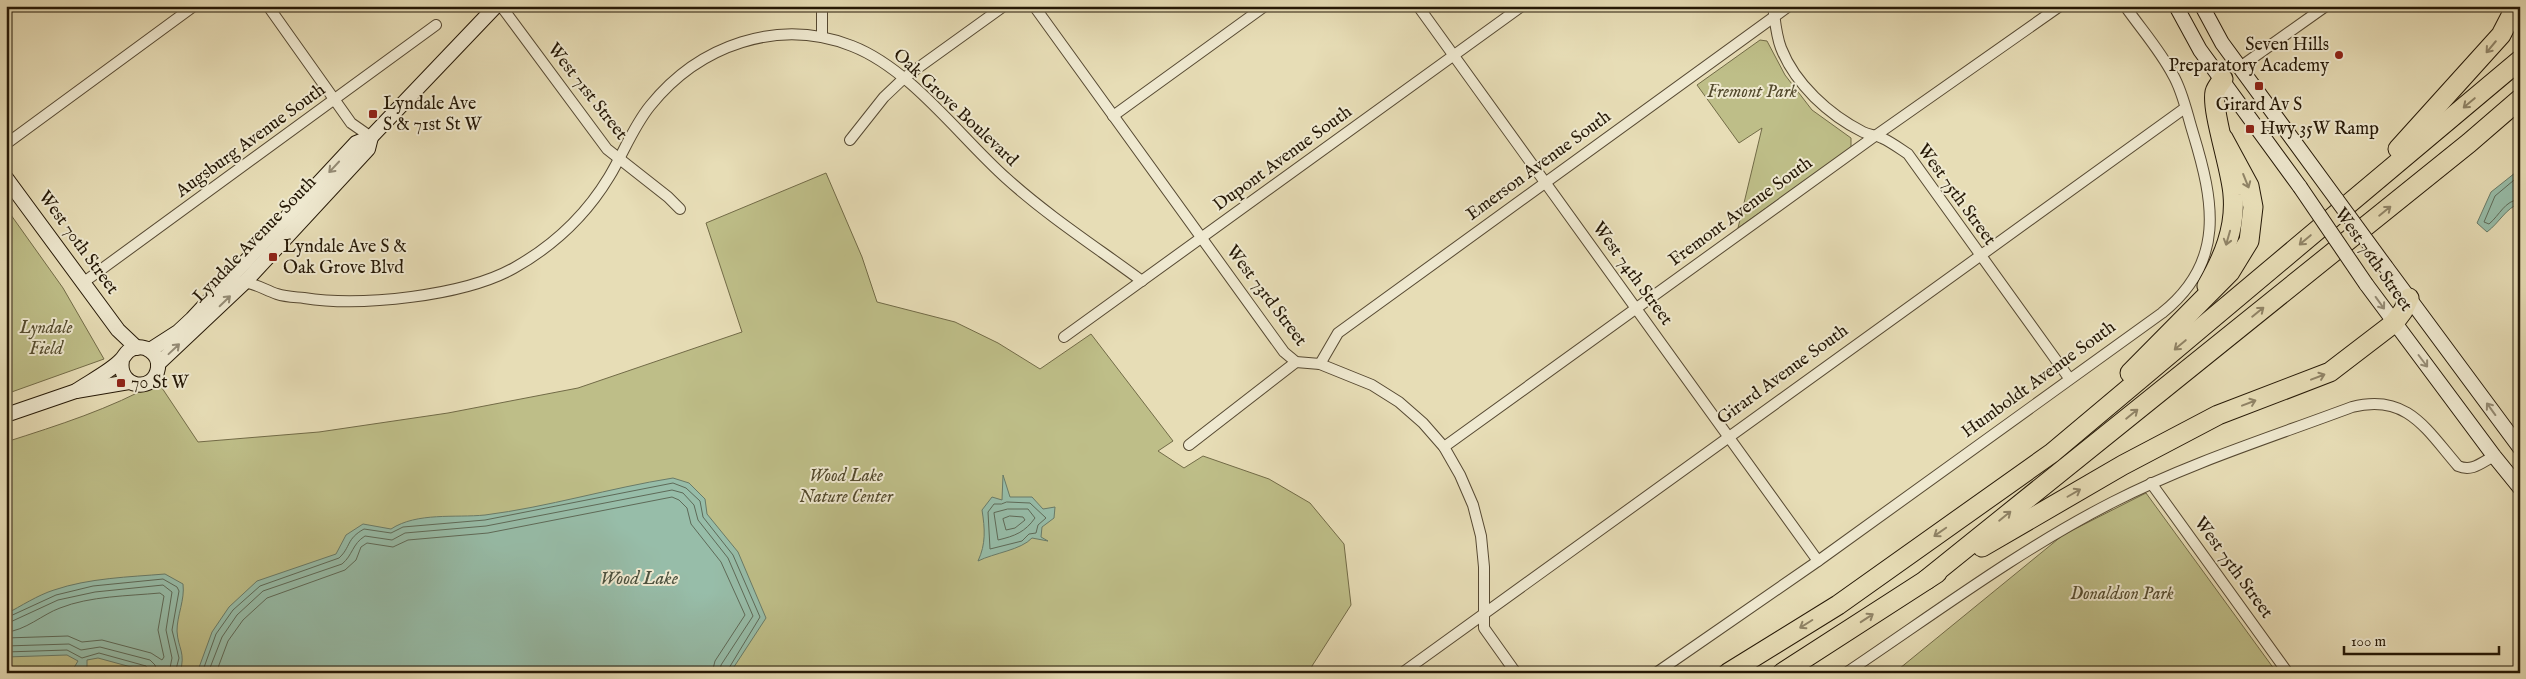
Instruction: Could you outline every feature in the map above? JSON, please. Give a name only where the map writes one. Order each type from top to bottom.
[{"type":"highway","points":[[2342,209],[2475,66],[2501,35],[2516,6]]},
{"type":"highway","points":[[1728,673],[1838,605],[2052,453],[2520,60]]},
{"type":"highway","points":[[2052,453],[2198,302],[2230,272],[2249,241],[2253,222],[2249,186],[2223,138],[2215,93],[2223,79]]},
{"type":"highway","points":[[1926,580],[2469,143],[2520,99]]},
{"type":"highway","points":[[2469,143],[2520,111]]},
{"type":"highway","points":[[1782,673],[1926,580],[2122,465],[2218,415],[2330,372],[2394,323],[2404,311],[2409,298]]},
{"type":"street","points":[[6,144],[194,6]]},
{"type":"street","points":[[268,6],[351,123],[371,137]]},
{"type":"street","name":"Lyndale Avenue South","points":[[76,391],[123,358],[131,349],[144,349],[178,332],[356,143],[371,137],[496,6]]},
{"type":"street","name":"West 71st Street","points":[[501,6],[607,149],[680,209]]},
{"type":"street","points":[[822,6],[822,37]]},
{"type":"street","points":[[850,140],[884,97],[904,78],[1004,6]]},
{"type":"street","name":"West 73rd Street","points":[[1034,6],[1284,352],[1296,362],[1320,364],[1372,385],[1399,402],[1423,423],[1444,447],[1470,497],[1481,536],[1484,567],[1484,628],[1516,673]]},
{"type":"street","points":[[1113,116],[1265,6]]},
{"type":"street","name":"West 74th Street","points":[[1418,6],[1818,561]]},
{"type":"street","name":"Dupont Avenue South","points":[[1064,338],[1522,6]]},
{"type":"street","name":"Emerson Avenue South","points":[[1320,364],[1338,333],[1773,11],[1789,6]]},
{"type":"street","name":"Fremont Avenue South","points":[[1444,447],[1636,307],[2060,6]]},
{"type":"street","name":"Humboldt Avenue South","points":[[1656,673],[1818,561],[2172,305],[2187,287],[2204,255],[2210,235],[2208,185],[2174,76],[2125,6]]},
{"type":"street","name":"West 76th Street","points":[[2176,6],[2200,50],[2300,187],[2366,284],[2520,488]]},
{"type":"street","name":"West 76th Street","points":[[2202,6],[2222,43],[2520,448]]},
{"type":"street","points":[[2223,79],[2326,6]]},
{"type":"street","name":"West 75th Street","points":[[1773,11],[1780,47],[1792,69],[1807,88],[1824,106],[1844,121],[1895,145],[1913,160],[2069,378]]},
{"type":"street","name":"Augsburg Avenue South","points":[[84,282],[336,100],[436,25]]},
{"type":"street","name":"Oak Grove Boulevard","points":[[227,282],[245,282],[280,295],[340,300],[417,296],[450,291],[482,281],[513,268],[542,250],[568,229],[590,204],[650,107],[683,74],[713,53],[739,42],[766,35],[796,34],[822,37],[852,46],[878,59],[904,78],[1004,177],[1142,281]]},
{"type":"street","name":"Girard Avenue South","points":[[1402,673],[2185,108]]},
{"type":"street","name":"Lyndale Avenue South","points":[[6,415],[76,391],[130,382],[141,385],[152,380],[156,376],[158,364],[245,282],[368,149],[371,137]]},
{"type":"street","name":"West 70th Street","points":[[6,178],[118,330],[144,349]]},
{"type":"street","name":"West 70th Street","points":[[118,330],[123,358]]},
{"type":"street","points":[[144,349],[158,364]]},
{"type":"street","points":[[123,358],[122,372],[130,382]]},
{"type":"street","points":[[1189,445],[1296,362]]},
{"type":"street","points":[[1846,673],[2060,530],[2151,483],[2368,403],[2381,403],[2405,410],[2416,418],[2458,466],[2466,470],[2494,456]]},
{"type":"street","name":"West 75th Street","points":[[2151,483],[2288,673]]},
{"type":"green space","name":"Fremont Park","points":[[1760,40],[1767,41],[1785,75],[1812,110],[1851,138],[1851,148],[1738,228],[1762,128],[1739,143],[1697,85]]},
{"type":"green space","name":"Wood Lake Nature Center","points":[[826,173],[862,257],[877,302],[955,322],[998,343],[1040,369],[1091,334],[1173,441],[1158,451],[1184,468],[1203,456],[1269,479],[1310,503],[1344,544],[1351,605],[1312,666],[1311,673],[6,673],[6,442],[65,423],[103,408],[158,382],[198,442],[319,432],[448,413],[578,388],[742,332],[706,223]]},
{"type":"green space","name":"Lyndale Field","points":[[6,208],[63,288],[104,359],[6,394]]},
{"type":"green space","name":"Donaldson Park","points":[[2146,493],[2277,673],[1894,673],[2063,535]]},
{"type":"water","points":[[2520,169],[2520,203],[2506,212],[2487,232],[2477,223],[2491,192]]},
{"type":"water","points":[[1003,475],[1010,497],[1032,497],[1043,509],[1055,507],[1054,518],[1042,527],[1041,537],[1048,541],[1032,538],[1021,546],[978,561],[984,536],[982,510],[992,497],[1002,500]]},
{"type":"water","name":"Wood Lake","points":[[673,478],[689,483],[705,499],[707,514],[738,552],[766,618],[730,673],[197,673],[212,632],[229,607],[257,581],[336,554],[346,535],[363,524],[391,529],[412,520],[424,518],[509,512]]},
{"type":"water","points":[[165,574],[183,584],[183,596],[177,631],[182,655],[180,673],[153,673],[98,658],[87,660],[87,668],[101,673],[42,673],[46,671],[72,671],[78,661],[67,655],[6,657],[6,614],[36,598],[54,590],[81,583]]},
{"type":"place","name":"Seven Hills Preparatory Academy","points":[[2339,55]]},
{"type":"place","name":"Girard Av S","points":[[2259,86]]},
{"type":"place","name":"Lyndale Ave S & 71st St W","points":[[373,114]]},
{"type":"place","name":"Hwy 35W Ramp","points":[[2250,129]]},
{"type":"place","name":"Lyndale Ave S & Oak Grove Blvd","points":[[273,257]]},
{"type":"place","name":"70 St W","points":[[121,383]]}]
